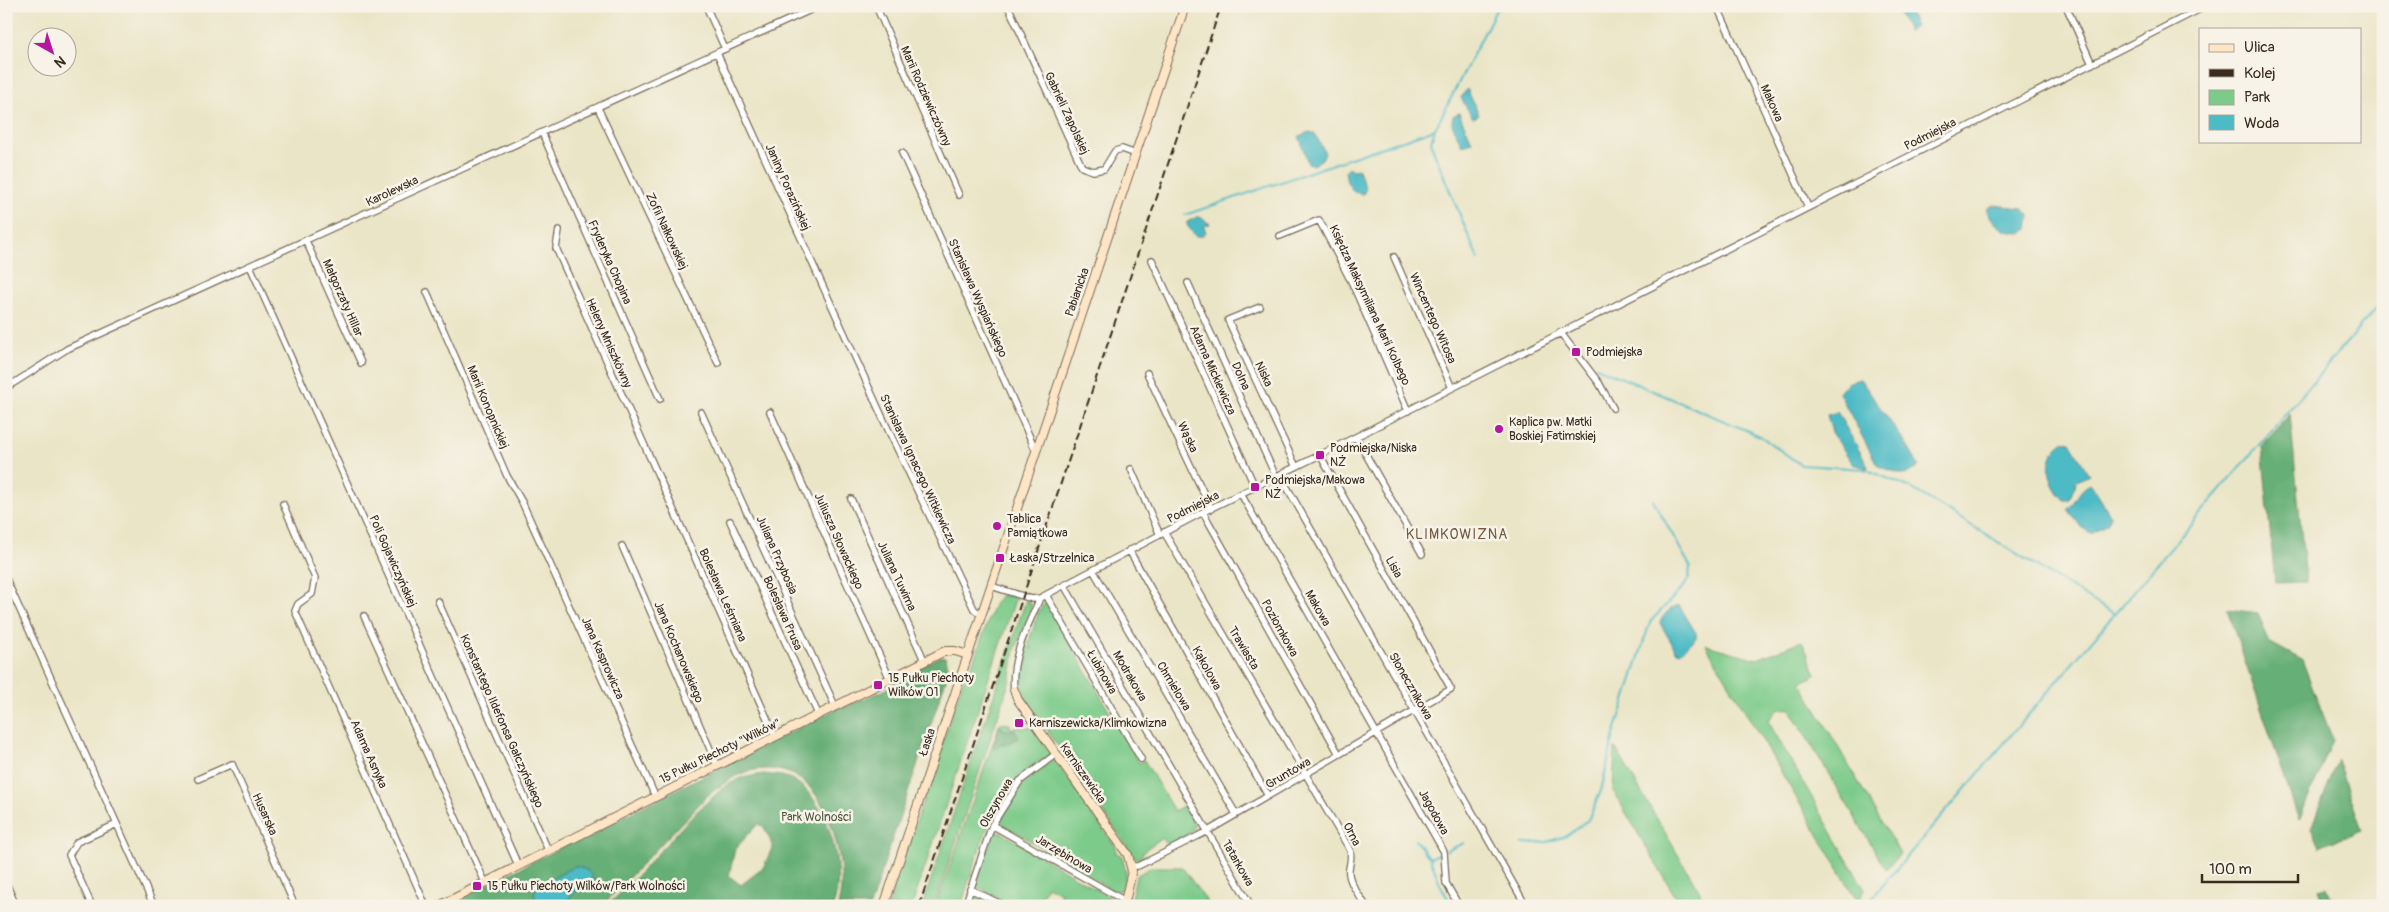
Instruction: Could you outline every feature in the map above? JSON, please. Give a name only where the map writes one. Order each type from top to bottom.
[{"type":"main road","name":"Pabianicka","points":[[991,586],[1185,6]]},
{"type":"main road","name":"Łaska","points":[[884,906],[991,586]]},
{"type":"main road","name":"15 Pułku Piechoty \"Wilków\"","points":[[439,906],[654,796],[949,650],[968,655]]},
{"type":"main road","name":"Karniszewicka","points":[[1014,690],[1018,700],[1126,852],[1131,866]]},
{"type":"main road","points":[[1125,903],[1131,866]]},
{"type":"street","points":[[706,6],[725,49]]},
{"type":"street","name":"Karolewska","points":[[6,388],[67,349],[819,6]]},
{"type":"street","name":"Marii Rodziewiczówny","points":[[876,6],[959,195]]},
{"type":"street","name":"Gabrieli Zapolskiej","points":[[1008,6],[1082,167],[1092,171],[1104,169],[1115,151],[1122,149],[1136,154]]},
{"type":"street","name":"Makowa","points":[[1717,6],[1808,207]]},
{"type":"street","points":[[2066,6],[2092,64]]},
{"type":"street","name":"Podmiejska","points":[[1043,596],[1129,550],[1408,411],[1560,332],[2206,6]]},
{"type":"street","name":"Janiny Porazińskiej","points":[[717,53],[812,266],[842,327]]},
{"type":"street","name":"Zofii Nałkowskiej","points":[[598,108],[718,363]]},
{"type":"street","name":"Fryderyka Chopina","points":[[542,133],[660,399]]},
{"type":"street","name":"Stanisława Wyspiańskiego","points":[[902,153],[1036,451]]},
{"type":"street","name":"Księdza Maksymiliana Marii Kolbego","points":[[1280,236],[1319,220],[1352,283],[1408,411]]},
{"type":"street","name":"Heleny Mniszkówny","points":[[559,230],[556,248],[652,463]]},
{"type":"street","name":"Małgorzaty Hillar","points":[[306,241],[361,363]]},
{"type":"street","name":"Wincentego Witosa","points":[[1394,257],[1452,388]]},
{"type":"street","name":"Adama Mickiewicza","points":[[1152,260],[1255,487]]},
{"type":"street","name":"Poli Gojawiczyńskiej","points":[[250,266],[518,865]]},
{"type":"street","name":"Dolna","points":[[1188,283],[1278,476]]},
{"type":"street","name":"Marii Konopnickiej","points":[[427,292],[506,476],[522,502],[534,529]]},
{"type":"street","name":"Niska","points":[[1260,307],[1228,320],[1296,467]]},
{"type":"street","name":"Stanisława Ignacego Witkiewicza","points":[[842,327],[885,423],[974,609],[981,615]]},
{"type":"street","points":[[1560,332],[1599,383],[1613,408]]},
{"type":"street","name":"Wąska","points":[[1147,373],[1211,509]]},
{"type":"street","name":"Juliana Przybosia","points":[[701,412],[835,706]]},
{"type":"street","name":"Juliusza Słowackiego","points":[[770,412],[890,679]]},
{"type":"street","points":[[1356,437],[1422,554]]},
{"type":"street","name":"Lisia","points":[[1320,455],[1451,689]]},
{"type":"street","name":"Bolesława Leśmiana","points":[[652,463],[775,736]]},
{"type":"street","name":"Trawiasta","points":[[1130,469],[1162,534],[1307,774]]},
{"type":"street","name":"Słonecznikowa","points":[[1278,476],[1526,906]]},
{"type":"street","name":"Makowa","points":[[1241,494],[1377,732]]},
{"type":"street","name":"Juliana Tuwima","points":[[851,499],[925,662]]},
{"type":"street","name":"Adama Asnyka","points":[[282,504],[315,578],[312,594],[298,604],[295,611],[426,906]]},
{"type":"street","name":"Poziomkowa","points":[[1204,512],[1339,754]]},
{"type":"street","name":"Bolesława Prusa","points":[[730,521],[818,714]]},
{"type":"street","name":"Jana Kasprowicza","points":[[534,529],[654,796]]},
{"type":"street","name":"Jana Kochanowskiego","points":[[622,546],[717,765]]},
{"type":"street","name":"Kąkolowa","points":[[1129,550],[1268,796]]},
{"type":"street","name":"Chmielowa","points":[[1093,570],[1236,814]]},
{"type":"street","points":[[6,579],[8,589],[154,906]]},
{"type":"street","name":"Modrakowa","points":[[1064,585],[1208,831]]},
{"type":"street","points":[[991,586],[1032,599],[1043,596]]},
{"type":"street","name":"Karniszewicka","points":[[1014,690],[1014,672],[1020,646],[1043,596]]},
{"type":"street","name":"Łubinowa","points":[[1043,596],[1141,759]]},
{"type":"street","name":"Konstantego Ildefonsa Gałczyńskiego","points":[[438,600],[548,850]]},
{"type":"street","points":[[364,616],[485,882]]},
{"type":"street","name":"Gruntowa","points":[[1131,866],[1138,866],[1208,831],[1451,689]]},
{"type":"street","name":"Jagodowa","points":[[1377,732],[1444,852],[1446,883],[1459,906]]},
{"type":"street","name":"Olszynowa","points":[[965,906],[992,825],[1020,781],[1056,754]]},
{"type":"street","name":"Husarska","points":[[198,779],[232,764],[295,906]]},
{"type":"street","name":"Orna","points":[[1307,774],[1350,850],[1352,860],[1348,870],[1350,880],[1366,906]]},
{"type":"street","points":[[92,906],[69,855],[77,842],[117,824]]},
{"type":"street","name":"Jarzębinowa","points":[[992,825],[1001,828],[1125,903]]},
{"type":"street","name":"Tatarkowa","points":[[1208,831],[1251,906]]},
{"type":"street","points":[[6,884],[16,906]]},
{"type":"street","points":[[970,889],[1005,906]]},
{"type":"green space","points":[[2290,414],[2306,582],[2275,583],[2262,446]]},
{"type":"green space","points":[[1001,595],[1016,597],[912,906],[888,906],[964,678],[967,678],[994,605]]},
{"type":"green space","points":[[1026,600],[1031,603],[1031,609],[1015,650],[1011,677],[937,898],[933,906],[922,906]]},
{"type":"green space","points":[[1045,603],[1058,619],[1139,763],[1144,760],[1174,811],[1189,803],[1195,821],[1192,832],[1168,846],[1162,838],[1146,849],[1139,859],[1135,858],[1018,688],[1025,646],[1033,649],[1028,644],[1039,611]]},
{"type":"green space","points":[[2227,609],[2258,613],[2269,642],[2302,660],[2333,740],[2299,820]]},
{"type":"green space","points":[[1802,641],[1816,674],[1801,683],[1900,854],[1886,869],[1789,708],[1777,710],[1768,721],[1865,890],[1858,902],[1706,645],[1757,659]]},
{"type":"green space","points":[[942,656],[946,658],[949,670],[870,906],[838,906],[841,880],[839,855],[830,822],[823,807],[805,783],[793,775],[779,770],[764,769],[741,774],[707,796],[602,906],[563,906],[574,892],[590,885],[587,870],[575,866],[536,888],[534,894],[538,906],[445,906],[840,707],[842,708],[885,690],[901,676]]},
{"type":"green space","points":[[1000,723],[1010,724],[1010,728],[1032,727],[1051,754],[1017,779],[998,808],[983,840],[961,906],[936,906]],"holes":[[[999,726],[1018,738],[1009,744],[1001,743],[992,746],[996,740]]]},
{"type":"green space","points":[[999,726],[1007,731],[1014,729],[1018,736],[1009,744],[1001,743],[997,749],[992,745],[996,740]]},
{"type":"green space","points":[[1615,747],[1708,906],[1681,906],[1613,791]]},
{"type":"green space","points":[[1054,759],[1117,849],[1115,852],[1122,856],[1126,873],[1121,891],[1112,890],[999,822],[1024,782]]},
{"type":"green space","points":[[2338,760],[2362,830],[2319,847],[2311,828]]},
{"type":"green space","name":"Park Wolności","points":[[763,774],[786,777],[805,789],[816,803],[825,819],[836,855],[837,891],[833,906],[606,906],[624,890],[694,814],[725,786],[741,778]],"holes":[[[758,824],[764,827],[773,846],[763,868],[741,885],[729,876],[735,849]]]},
{"type":"green space","points":[[994,831],[1002,833],[1119,903],[1118,906],[1055,906],[1061,893],[1047,886],[1037,906],[1014,906],[976,886]]},
{"type":"green space","points":[[1151,867],[1182,867],[1210,906],[1129,906],[1136,876]]},
{"type":"green space","points":[[2327,887],[2334,906],[2326,906],[2319,889]]},
{"type":"green space","points":[[973,895],[997,906],[969,906]]},
{"type":"water","points":[[1907,6],[1916,27],[1908,31],[1897,9]]},
{"type":"water","points":[[1467,89],[1479,115],[1473,118],[1461,98]]},
{"type":"water","points":[[1459,113],[1472,142],[1462,145],[1452,124],[1453,116]]},
{"type":"water","points":[[1310,132],[1315,134],[1325,153],[1322,159],[1313,165],[1308,163],[1299,136]]},
{"type":"water","points":[[1349,167],[1353,170],[1358,169],[1366,189],[1363,194],[1354,192],[1347,182],[1345,171]]},
{"type":"water","points":[[1993,205],[2022,208],[2030,216],[2028,228],[2023,233],[2011,232],[2001,228],[1987,211],[1988,207]]},
{"type":"water","points":[[1197,217],[1210,224],[1204,226],[1206,233],[1202,236],[1195,236],[1187,225],[1187,222]]},
{"type":"water","points":[[1860,379],[1906,444],[1919,466],[1905,475],[1878,466],[1839,393],[1847,383]]},
{"type":"water","points":[[1837,412],[1868,468],[1853,464],[1832,432],[1827,415]]},
{"type":"water","points":[[2065,441],[2070,442],[2089,475],[2077,481],[2069,500],[2064,500],[2058,493],[2051,478],[2050,470],[2053,454]]},
{"type":"water","points":[[2091,484],[2111,516],[2108,523],[2091,533],[2081,527],[2068,509],[2083,489]]},
{"type":"water","points":[[1679,605],[1696,633],[1696,638],[1682,651],[1677,652],[1660,623],[1668,612]]},
{"type":"water","points":[[575,866],[587,871],[594,881],[590,885],[574,892],[563,906],[538,906],[534,894],[536,888]]},
{"type":"waterway","points":[[1185,215],[1435,129],[1498,6]]},
{"type":"waterway","points":[[1435,129],[1431,141],[1434,152],[1478,259]]},
{"type":"waterway","points":[[1865,906],[2383,300]]},
{"type":"waterway","points":[[1596,367],[1760,436],[1801,465],[1865,469],[1911,488],[2114,614]]},
{"type":"waterway","points":[[1522,844],[1547,842],[1566,836],[1588,820],[1601,791],[1614,735],[1650,622],[1685,585],[1689,577],[1690,566],[1653,500]]},
{"type":"waterway","points":[[1415,840],[1430,858],[1442,853]]},
{"type":"waterway","points":[[1446,851],[1464,843]]},
{"type":"waterway","points":[[1430,858],[1440,884],[1452,906]]},
{"type":"railway","points":[[919,906],[1221,6]]},
{"type":"place","name":"Podmiejska","points":[[1576,352]]},
{"type":"place","name":"Kaplica pw. Matki Boskiej Fatimskiej","points":[[1499,429]]},
{"type":"place","name":"Podmiejska/Niska NŻ","points":[[1320,455]]},
{"type":"place","name":"Podmiejska/Makowa NŻ","points":[[1255,487]]},
{"type":"place","name":"Tablica Pamiątkowa","points":[[997,526]]},
{"type":"place","name":"Łaska/Strzelnica","points":[[1000,558]]},
{"type":"place","name":"15 Pułku Piechoty Wilków 01","points":[[878,685]]},
{"type":"place","name":"Karniszewicka/Klimkowizna","points":[[1019,723]]},
{"type":"place","name":"15 Pułku Piechoty Wilków/Park Wolności","points":[[477,886]]},
{"type":"district","name":"KLIMKOWIZNA","points":[[1457,534]]}]
